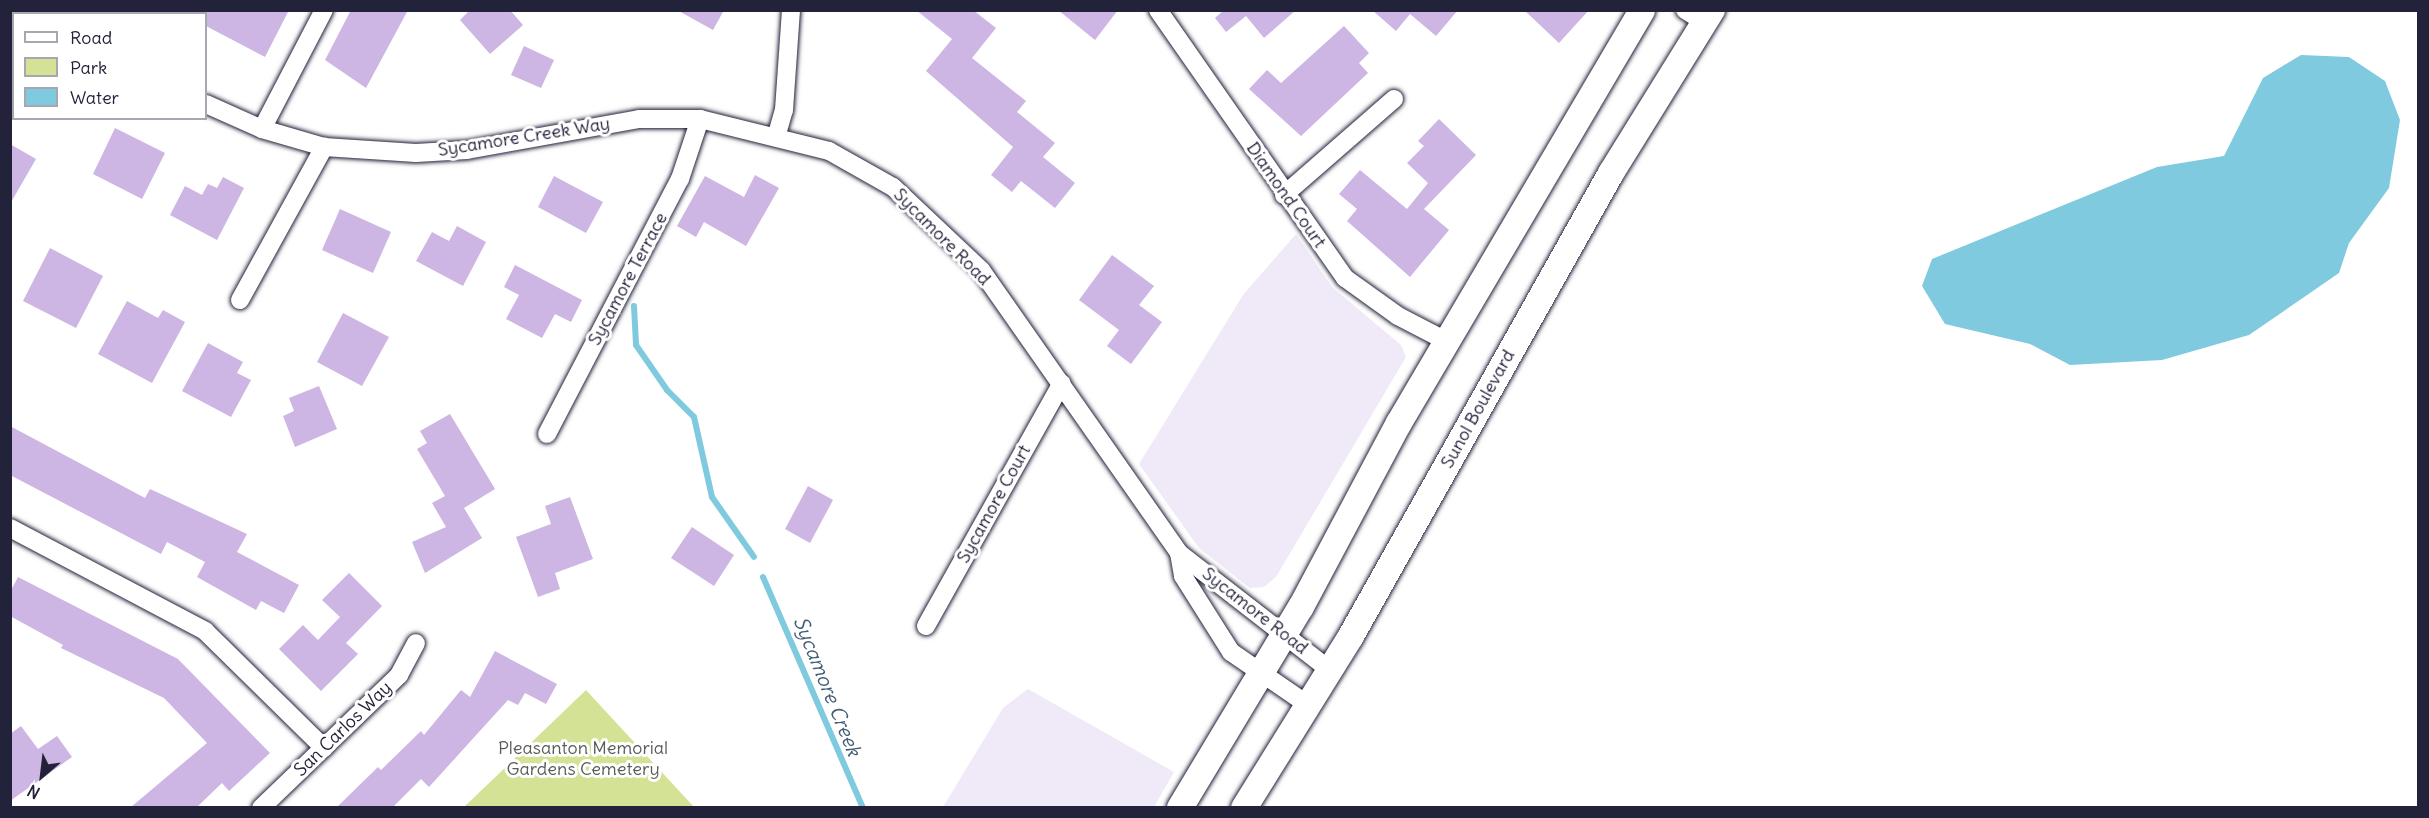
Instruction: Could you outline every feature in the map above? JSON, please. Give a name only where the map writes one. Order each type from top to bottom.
[{"type":"main road","points":[[1180,807],[1286,633],[1448,342],[1642,10]]},
{"type":"main road","name":"Sunol Boulevard","points":[[1244,807],[1330,670],[1701,14]]},
{"type":"street","points":[[262,129],[324,10]]},
{"type":"street","points":[[777,134],[784,110],[791,10]]},
{"type":"street","name":"Diamond Court","points":[[1158,10],[1284,195],[1345,278],[1398,316],[1448,342]]},
{"type":"street","points":[[1284,195],[1394,99]]},
{"type":"street","name":"Sycamore Creek Way","points":[[207,104],[262,129],[324,147],[416,153],[467,150],[628,120],[700,120],[777,134]]},
{"type":"street","name":"Sycamore Terrace","points":[[547,434],[680,179],[700,120]]},
{"type":"street","name":"Sycamore Road","points":[[777,134],[829,150],[893,187],[981,270],[1179,553],[1286,633],[1330,670]]},
{"type":"street","points":[[240,300],[324,147]]},
{"type":"street","name":"Sycamore Court","points":[[926,626],[1062,383]]},
{"type":"street","points":[[10,528],[205,631],[324,748]]},
{"type":"street","name":"Sycamore Road","points":[[1179,553],[1183,576],[1231,652],[1308,705]]},
{"type":"street","name":"San Carlos Way","points":[[261,807],[399,675],[416,644]]},
{"type":"shaded area","points":[[1296,234],[1332,287],[1401,345],[1406,357],[1276,577],[1264,587],[1250,588],[1199,548],[1139,464],[1243,295]]},
{"type":"shaded area","points":[[1028,689],[1174,772],[1154,807],[943,807],[1003,708]]},
{"type":"green space","name":"Pleasanton Memorial Gardens Cemetery","points":[[586,690],[694,807],[464,807]]},
{"type":"water","points":[[2301,55],[2349,57],[2385,81],[2400,120],[2389,188],[2349,243],[2339,273],[2249,335],[2162,360],[2070,365],[2030,344],[1945,324],[1922,286],[1932,259],[2157,167],[2224,156],[2263,78]]},
{"type":"building","points":[[206,10],[289,10],[265,57],[207,27]]},
{"type":"building","points":[[351,10],[408,10],[366,88],[325,60]]},
{"type":"building","points":[[470,10],[510,10],[523,25],[490,54],[460,20]]},
{"type":"building","points":[[677,10],[724,10],[713,30]]},
{"type":"building","points":[[916,10],[973,10],[996,28],[972,58],[1026,101],[1017,112],[1055,143],[1043,157],[1075,183],[1055,208],[1021,181],[1012,192],[991,175],[1013,147],[926,71],[952,39]]},
{"type":"building","points":[[1058,10],[1118,10],[1095,40]]},
{"type":"building","points":[[1224,10],[1296,10],[1264,38],[1246,16],[1226,32],[1215,18]]},
{"type":"building","points":[[1372,10],[1458,10],[1436,36],[1410,14],[1396,31]]},
{"type":"building","points":[[1524,10],[1589,10],[1559,43]]},
{"type":"building","points":[[1344,26],[1369,53],[1359,63],[1368,73],[1301,136],[1249,89],[1267,70],[1281,83]]},
{"type":"building","points":[[524,46],[554,60],[541,88],[511,75]]},
{"type":"building","points":[[1439,119],[1476,155],[1424,209],[1449,230],[1410,277],[1347,221],[1357,209],[1339,194],[1360,170],[1407,209],[1428,183],[1407,163],[1424,146],[1418,141]]},
{"type":"building","points":[[115,128],[165,153],[142,199],[93,174]]},
{"type":"building","points":[[10,144],[36,159],[10,204]]},
{"type":"building","points":[[755,175],[779,188],[746,246],[704,222],[696,237],[677,226],[705,176],[744,197]]},
{"type":"building","points":[[554,176],[603,202],[586,233],[538,207]]},
{"type":"building","points":[[223,177],[244,188],[217,240],[170,215],[185,186],[202,195],[208,184],[217,188]]},
{"type":"building","points":[[340,209],[391,232],[373,273],[322,250]]},
{"type":"building","points":[[457,226],[486,242],[463,286],[416,261],[432,232],[449,241]]},
{"type":"building","points":[[50,248],[103,276],[76,328],[23,301]]},
{"type":"building","points":[[1112,255],[1154,286],[1139,305],[1162,322],[1131,364],[1107,346],[1119,330],[1079,300]]},
{"type":"building","points":[[515,265],[582,300],[571,322],[555,314],[542,338],[506,319],[519,295],[504,287]]},
{"type":"building","points":[[127,301],[158,318],[163,310],[185,322],[152,383],[98,354]]},
{"type":"building","points":[[343,313],[389,337],[362,386],[317,362]]},
{"type":"building","points":[[208,343],[243,362],[237,373],[251,380],[231,417],[182,391]]},
{"type":"building","points":[[319,386],[337,429],[295,447],[283,416],[294,411],[289,398]]},
{"type":"building","points":[[450,414],[495,489],[464,508],[482,538],[425,573],[412,542],[446,527],[432,503],[445,496],[417,449],[427,443],[420,431]]},
{"type":"building","points":[[10,426],[145,498],[150,489],[247,534],[237,552],[299,585],[284,613],[261,601],[256,610],[197,577],[205,562],[167,542],[161,554],[10,475]]},
{"type":"building","points":[[808,486],[833,500],[810,543],[785,529]]},
{"type":"building","points":[[570,497],[593,559],[555,573],[560,589],[538,597],[516,537],[551,524],[545,506]]},
{"type":"building","points":[[692,527],[734,555],[714,586],[671,558]]},
{"type":"building","points":[[349,573],[382,606],[346,643],[358,654],[321,691],[279,649],[303,625],[318,640],[340,617],[322,600]]},
{"type":"building","points":[[18,577],[178,659],[270,753],[229,791],[222,783],[197,807],[131,807],[207,743],[164,698],[61,648],[63,645],[10,616],[10,592]]},
{"type":"building","points":[[495,651],[557,684],[546,704],[525,693],[518,705],[508,700],[429,787],[421,779],[393,807],[337,807],[378,767],[381,770],[421,731],[424,735],[461,690],[470,697]]},
{"type":"building","points":[[21,726],[38,749],[57,736],[72,757],[10,801],[10,734]]},
{"type":"waterway","name":"Sycamore Creek","points":[[634,306],[636,345],[667,390],[694,417],[712,497],[754,557]]},
{"type":"waterway","name":"Sycamore Creek","points":[[763,577],[863,808]]}]
